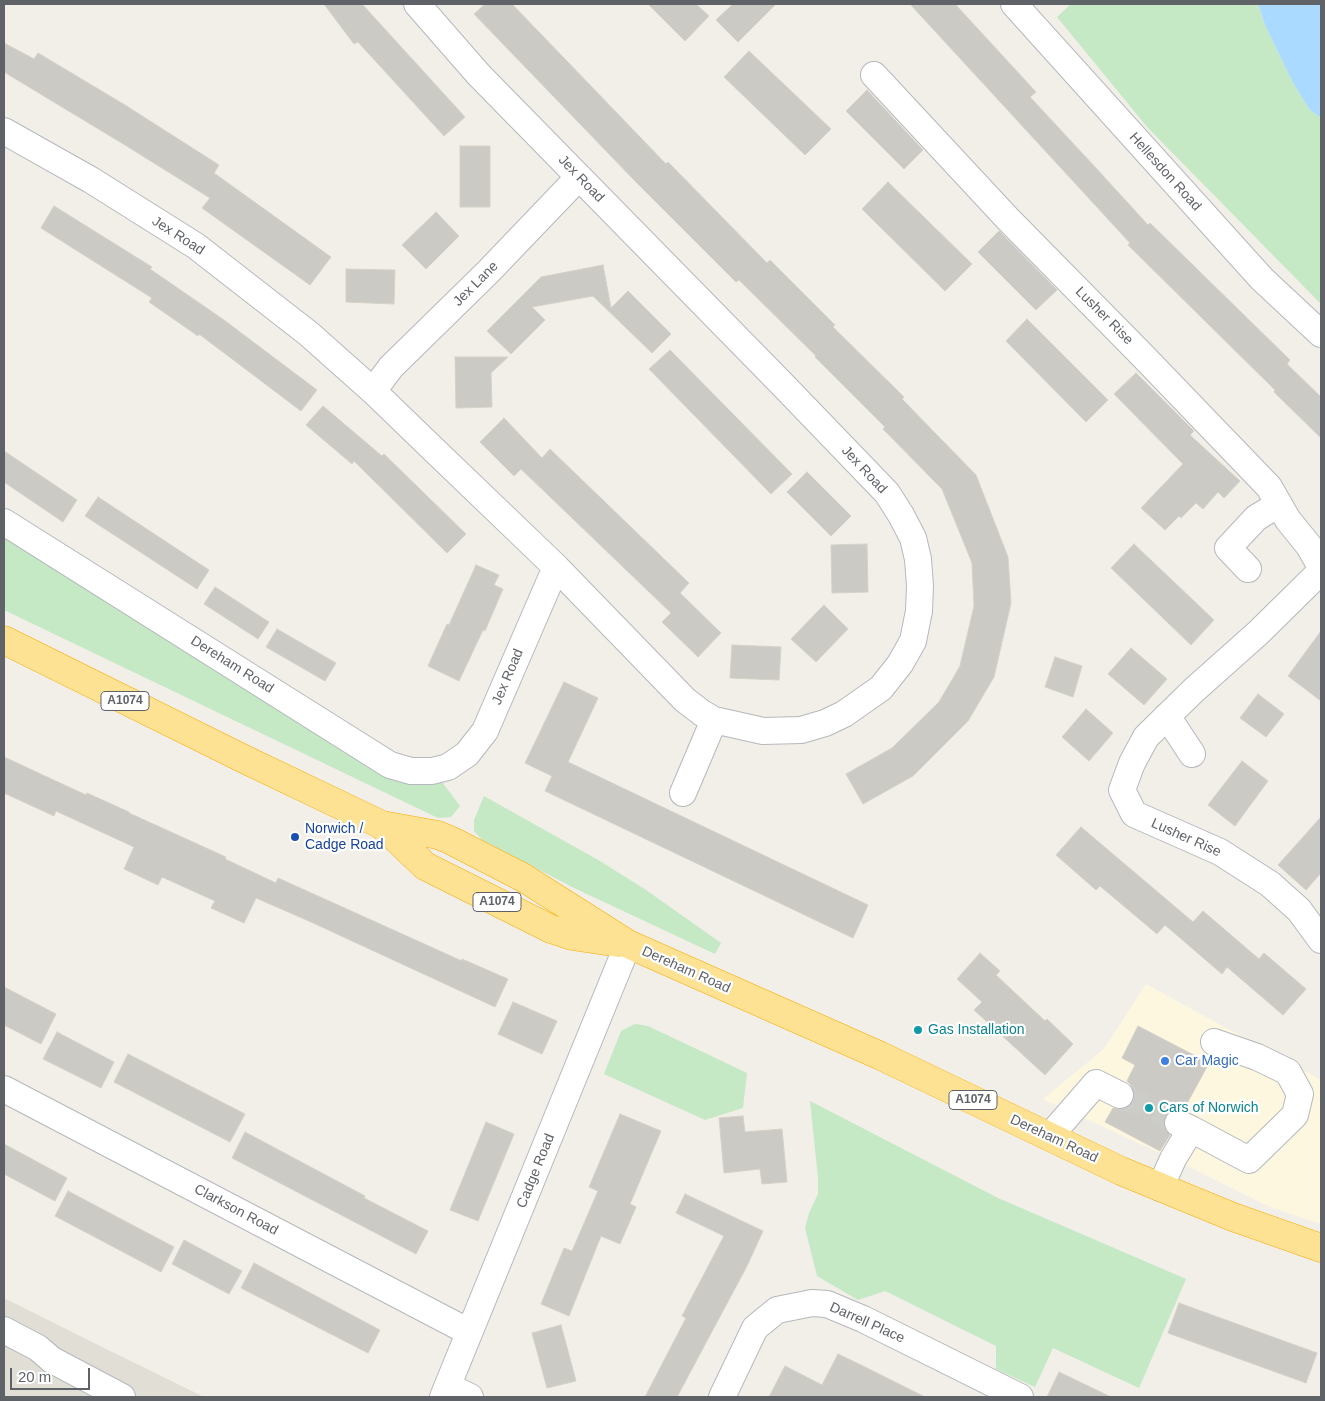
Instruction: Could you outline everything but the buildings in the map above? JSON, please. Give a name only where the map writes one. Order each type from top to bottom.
[{"type":"highway","name":"Dereham Road","points":[[4,640],[237,756],[382,824],[425,866],[551,929],[572,936],[628,944],[881,1056],[1160,1188],[1321,1248]]},
{"type":"street","name":"Jex Road","points":[[4,131],[91,180],[196,246],[309,334],[373,391],[556,568],[685,700],[714,720],[763,731],[801,730],[825,723],[844,714],[880,688],[900,664],[913,641],[920,586],[918,559],[915,545],[901,515],[887,494],[478,75],[416,4]]},
{"type":"street","name":"Hellesdon Road","points":[[1014,4],[1262,279],[1321,334]]},
{"type":"street","name":"Lusher Rise","points":[[874,75],[1007,218],[1269,487],[1288,520],[1308,546],[1321,569],[1258,633],[1194,690],[1146,737],[1132,763],[1122,790],[1134,814],[1220,852],[1270,884],[1298,910],[1321,940]]},
{"type":"street","name":"Jex Lane","points":[[373,391],[391,367],[488,272],[579,177]]},
{"type":"street","points":[[1248,568],[1228,548],[1256,518],[1279,504]]},
{"type":"street","name":"Dereham Road","points":[[4,522],[390,765],[411,771],[432,771],[448,768],[467,754]]},
{"type":"street","name":"Jex Road","points":[[467,754],[485,731],[556,568]]},
{"type":"street","points":[[1168,716],[1194,750]]},
{"type":"street","points":[[683,793],[714,720]]},
{"type":"street","name":"Cadge Road","points":[[454,1394],[469,1332],[628,944]]},
{"type":"street","points":[[1160,1188],[1173,1159],[1184,1126],[1249,1160],[1295,1115],[1300,1094],[1288,1072],[1257,1057],[1214,1042]]},
{"type":"street","points":[[1049,1137],[1096,1083],[1120,1094]]},
{"type":"street","name":"Clarkson Road","points":[[4,1089],[469,1332]]},
{"type":"street","name":"Darrell Place","points":[[722,1397],[755,1328],[777,1310],[812,1303],[827,1304],[863,1319],[1020,1397]]},
{"type":"street","points":[[4,1330],[38,1348],[52,1360],[122,1397]]},
{"type":"shaded area","points":[[1146,984],[1321,1080],[1321,1224],[1270,1207],[1173,1159],[1043,1099],[1104,1049]]},
{"type":"shaded area","points":[[4,1298],[92,1342],[204,1397],[4,1397]]},
{"type":"green space","points":[[1071,4],[1258,4],[1265,25],[1292,81],[1309,109],[1321,118],[1321,304],[1148,128],[1057,17]]},
{"type":"green space","points":[[4,533],[442,782],[460,806],[451,817],[438,818],[4,610]]},
{"type":"green space","points":[[484,796],[600,861],[646,890],[721,943],[715,954],[572,887],[482,840],[474,831],[474,820]]},
{"type":"green space","points":[[635,1024],[648,1026],[747,1073],[743,1108],[705,1120],[604,1074],[621,1031]]},
{"type":"green space","points":[[810,1101],[998,1198],[1186,1279],[1139,1388],[1053,1348],[1035,1387],[996,1369],[996,1346],[885,1291],[858,1300],[817,1276],[805,1228],[809,1213],[818,1194]]},
{"type":"water","points":[[1258,4],[1321,4],[1321,118],[1309,109],[1292,81],[1265,25]]},
{"type":"tunnel","points":[[1120,1095],[1178,1123]]},
{"type":"place","name":"Norwich / Cadge Road","points":[[295,837]]},
{"type":"place","name":"Gas Installation","points":[[918,1030]]},
{"type":"place","name":"Car Magic","points":[[1165,1061]]},
{"type":"place","name":"Cars of Norwich","points":[[1149,1108]]}]
